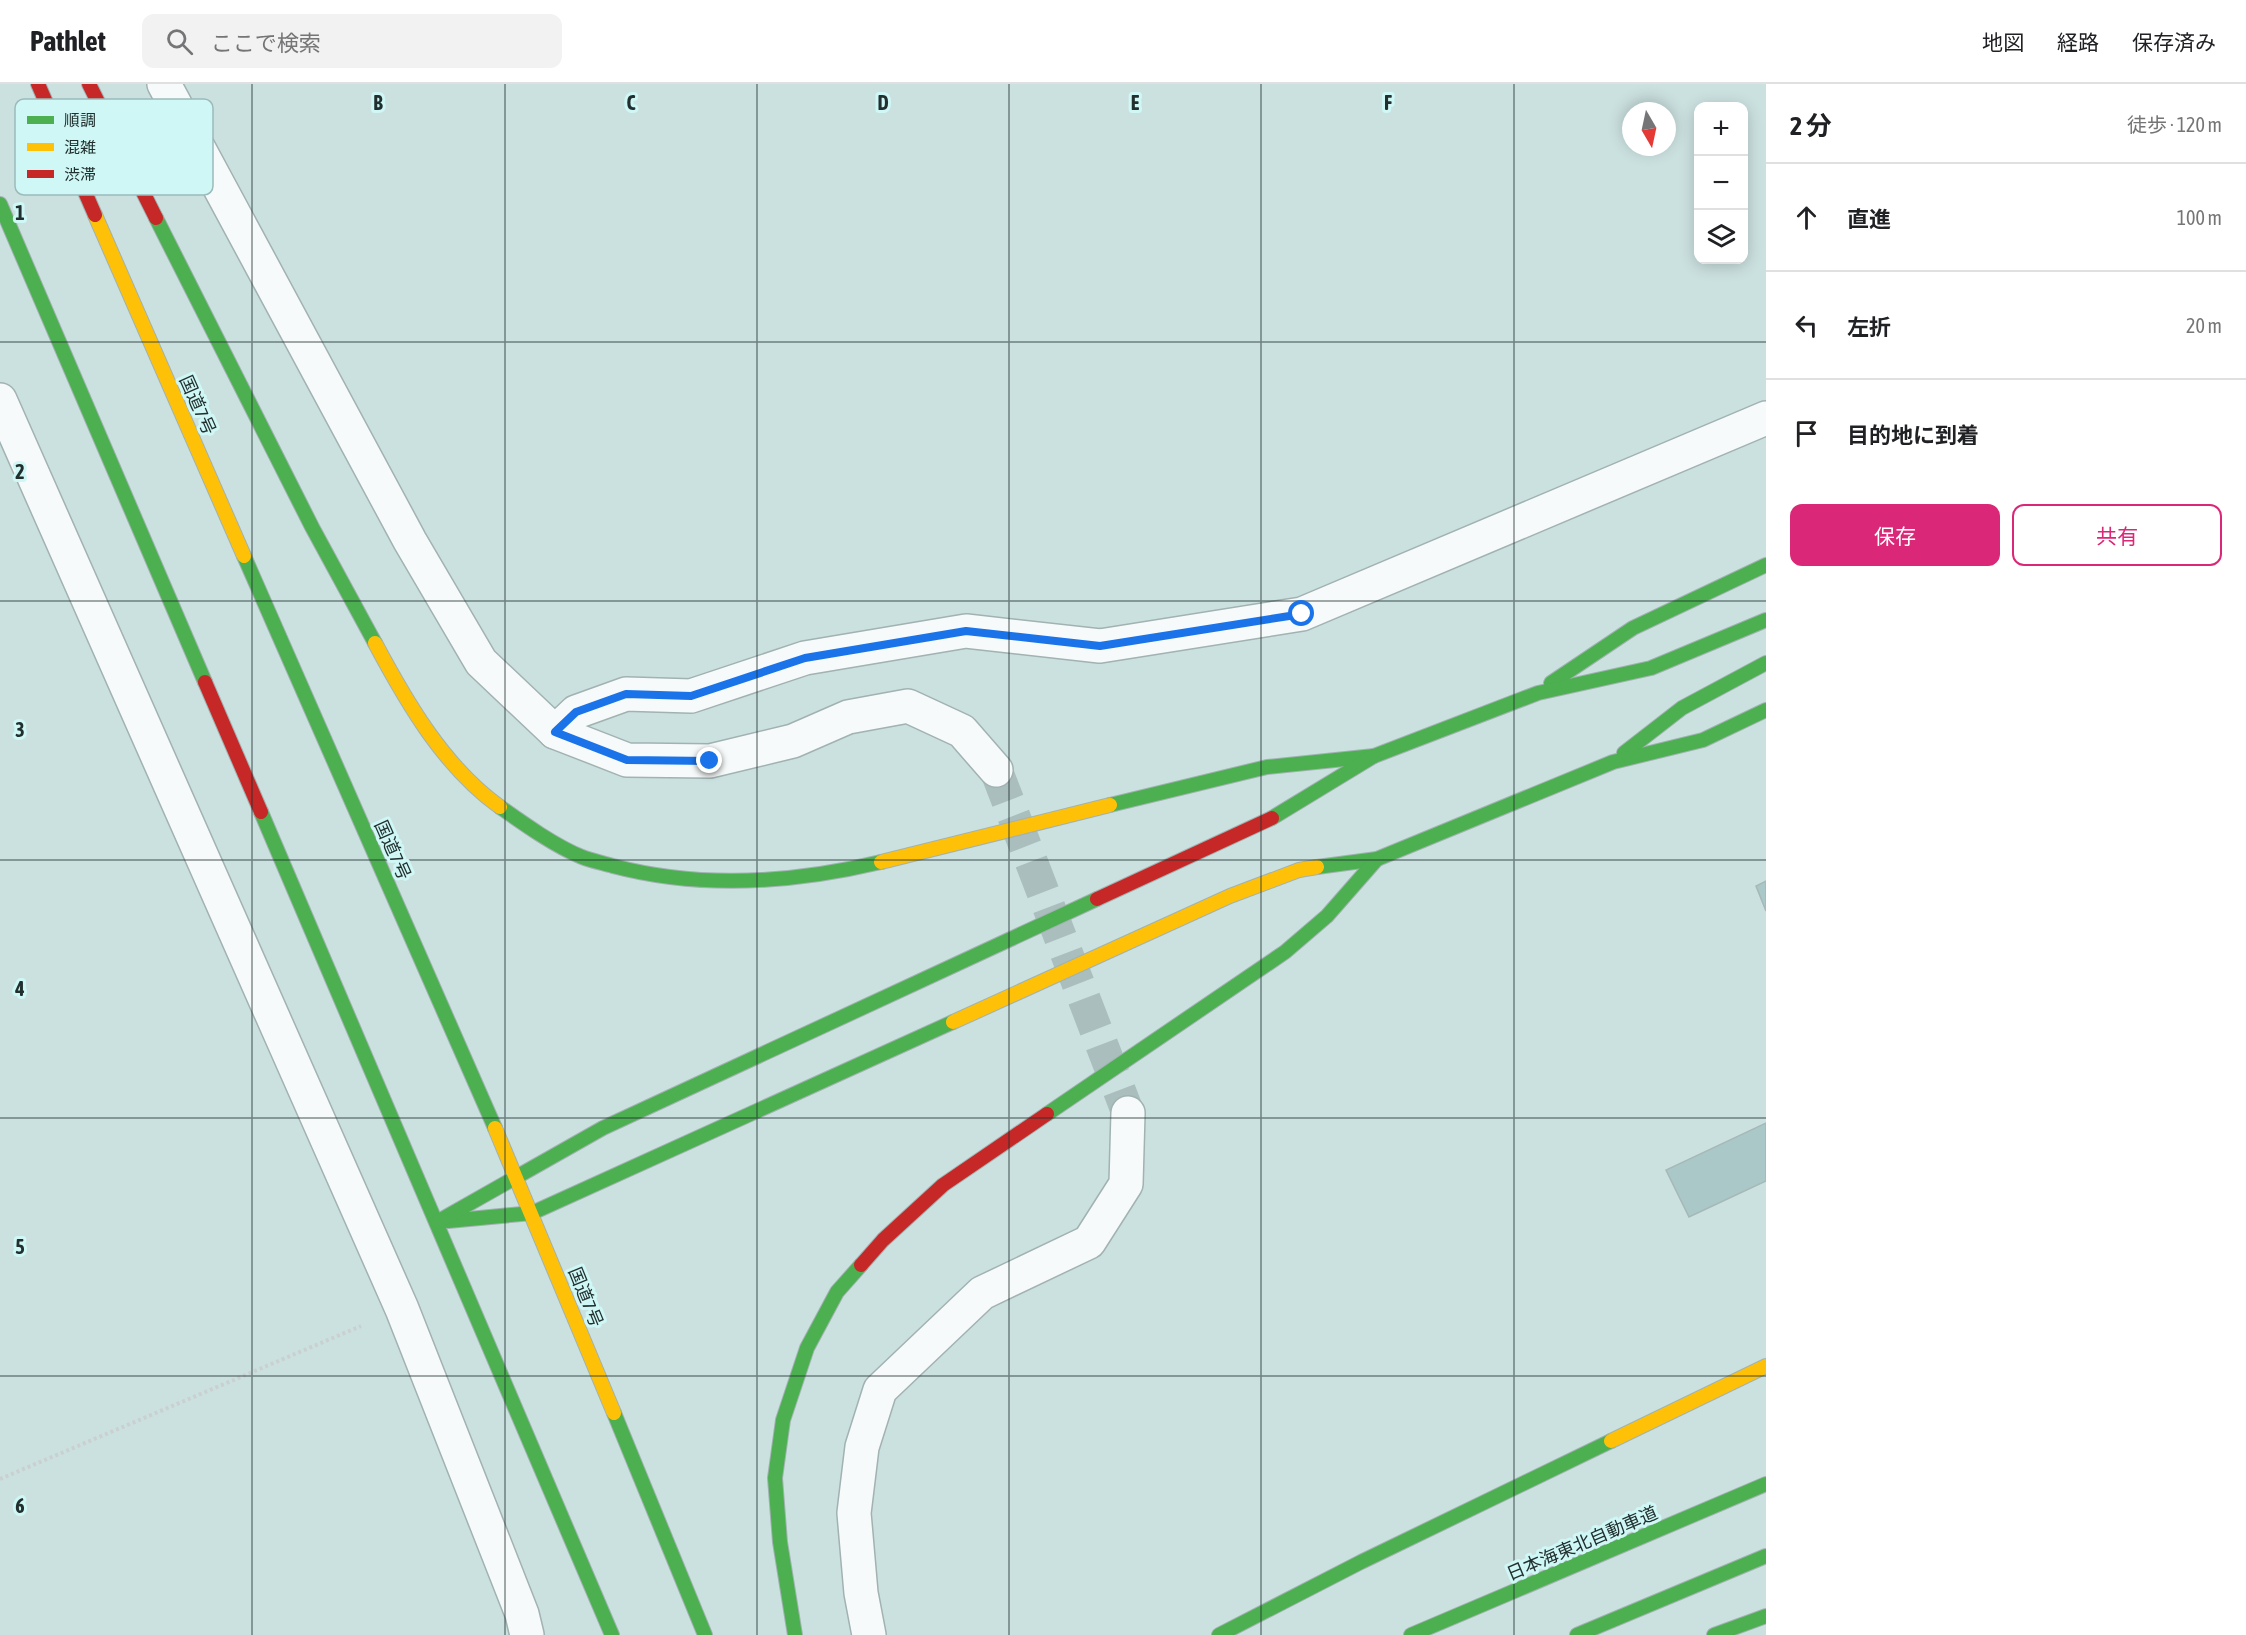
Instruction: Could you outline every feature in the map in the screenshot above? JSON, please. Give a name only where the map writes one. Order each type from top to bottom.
[{"type":"highway","name":"国道7号","points":[[39,84],[46,99]]},
{"type":"highway","points":[[89,84],[97,99]]},
{"type":"highway","name":"国道7号","points":[[87,195],[532,1213],[705,1635]]},
{"type":"highway","points":[[145,195],[312,527],[404,694],[432,738],[478,791],[524,824],[582,856],[644,874],[667,877],[701,881],[772,879],[863,866],[1267,767],[1374,756]]},
{"type":"highway","points":[[0,204],[612,1635]]},
{"type":"highway","points":[[1538,693],[1633,628],[1766,565]]},
{"type":"highway","points":[[437,1222],[603,1128],[1268,820],[1374,756],[1538,693],[1651,668],[1766,620]]},
{"type":"highway","points":[[1613,762],[1682,708],[1766,663]]},
{"type":"highway","points":[[437,1222],[532,1213],[1230,896],[1299,870],[1377,859],[1613,762],[1703,740],[1766,710]]},
{"type":"highway","points":[[795,1635],[780,1542],[775,1478],[786,1410],[807,1348],[837,1292],[883,1240],[943,1185],[1285,952],[1327,916],[1377,859]]},
{"type":"highway","points":[[1219,1635],[1361,1562],[1766,1366]]},
{"type":"highway","name":"日本海東北自動車道","points":[[1411,1635],[1766,1484]]},
{"type":"highway","points":[[1577,1635],[1766,1556]]},
{"type":"highway","points":[[1714,1635],[1766,1616]]},
{"type":"street","points":[[164,84],[172,99]]},
{"type":"street","points":[[213,175],[410,541],[481,662],[555,732],[627,760],[710,761],[793,741],[848,717],[908,706],[962,731],[996,770]]},
{"type":"street","points":[[0,400],[402,1309],[522,1614],[527,1635]]},
{"type":"street","points":[[555,732],[576,712],[626,694],[691,696],[805,658],[966,631],[1100,646],[1302,614],[1766,418]]},
{"type":"street","points":[[869,1635],[861,1593],[854,1513],[862,1447],[880,1390],[982,1293],[1089,1242],[1126,1184],[1128,1113]]},
{"type":"path","points":[[0,1479],[402,1309]]},
{"type":"building","points":[[1766,881],[1766,911],[1756,886]]},
{"type":"building","points":[[1766,1123],[1766,1181],[1689,1217],[1666,1170]]},
{"type":"tunnel","points":[[996,770],[1128,1113]]},
{"type":"traffic: fast","points":[[0,204],[205,682]]},
{"type":"traffic: fast","points":[[156,218],[312,527],[375,643]]},
{"type":"traffic: fast","points":[[244,556],[495,1128]]},
{"type":"traffic: fast","points":[[1551,683],[1633,628],[1766,565]]},
{"type":"traffic: fast","points":[[1272,818],[1374,756],[1538,693],[1651,668],[1766,620]]},
{"type":"traffic: fast","points":[[1624,753],[1682,708],[1766,663]]},
{"type":"traffic: fast","points":[[1317,867],[1377,859],[1613,762],[1703,740],[1766,710]]},
{"type":"traffic: fast","points":[[1110,805],[1267,767],[1374,756]]},
{"type":"traffic: fast","points":[[500,807],[561,847],[582,857],[613,866],[679,878],[780,879],[881,862]]},
{"type":"traffic: fast","points":[[261,812],[612,1635]]},
{"type":"traffic: fast","points":[[1047,1114],[1285,952],[1327,916],[1377,859]]},
{"type":"traffic: fast","points":[[437,1222],[603,1128],[1097,899]]},
{"type":"traffic: fast","points":[[448,1221],[532,1213],[953,1022]]},
{"type":"traffic: fast","points":[[795,1635],[780,1542],[775,1478],[783,1420],[807,1348],[837,1292],[861,1265]]},
{"type":"traffic: fast","points":[[614,1413],[705,1635]]},
{"type":"traffic: fast","points":[[1219,1635],[1361,1562],[1611,1441]]},
{"type":"traffic: fast","points":[[1411,1635],[1766,1484]]},
{"type":"traffic: fast","points":[[1577,1635],[1766,1556]]},
{"type":"traffic: fast","points":[[1714,1635],[1766,1616]]},
{"type":"traffic: slow","points":[[95,215],[244,556]]},
{"type":"traffic: slow","points":[[375,643],[414,711],[444,753],[461,773],[500,807]]},
{"type":"traffic: slow","points":[[881,862],[1110,805]]},
{"type":"traffic: slow","points":[[953,1022],[1230,896],[1299,870],[1317,867]]},
{"type":"traffic: slow","points":[[495,1128],[614,1413]]},
{"type":"traffic: slow","points":[[1611,1441],[1766,1366]]},
{"type":"traffic: jam","points":[[38,84],[45,99]]},
{"type":"traffic: jam","points":[[89,84],[96,99]]},
{"type":"traffic: jam","points":[[86,195],[95,215]]},
{"type":"traffic: jam","points":[[144,195],[156,218]]},
{"type":"traffic: jam","points":[[205,682],[261,812]]},
{"type":"traffic: jam","points":[[1097,899],[1272,818]]},
{"type":"traffic: jam","points":[[861,1265],[883,1240],[943,1185],[1047,1114]]},
{"type":"route","points":[[710,761],[627,760],[555,732],[576,712],[626,694],[691,696],[805,658],[966,631],[1100,646],[1302,614]]}]
